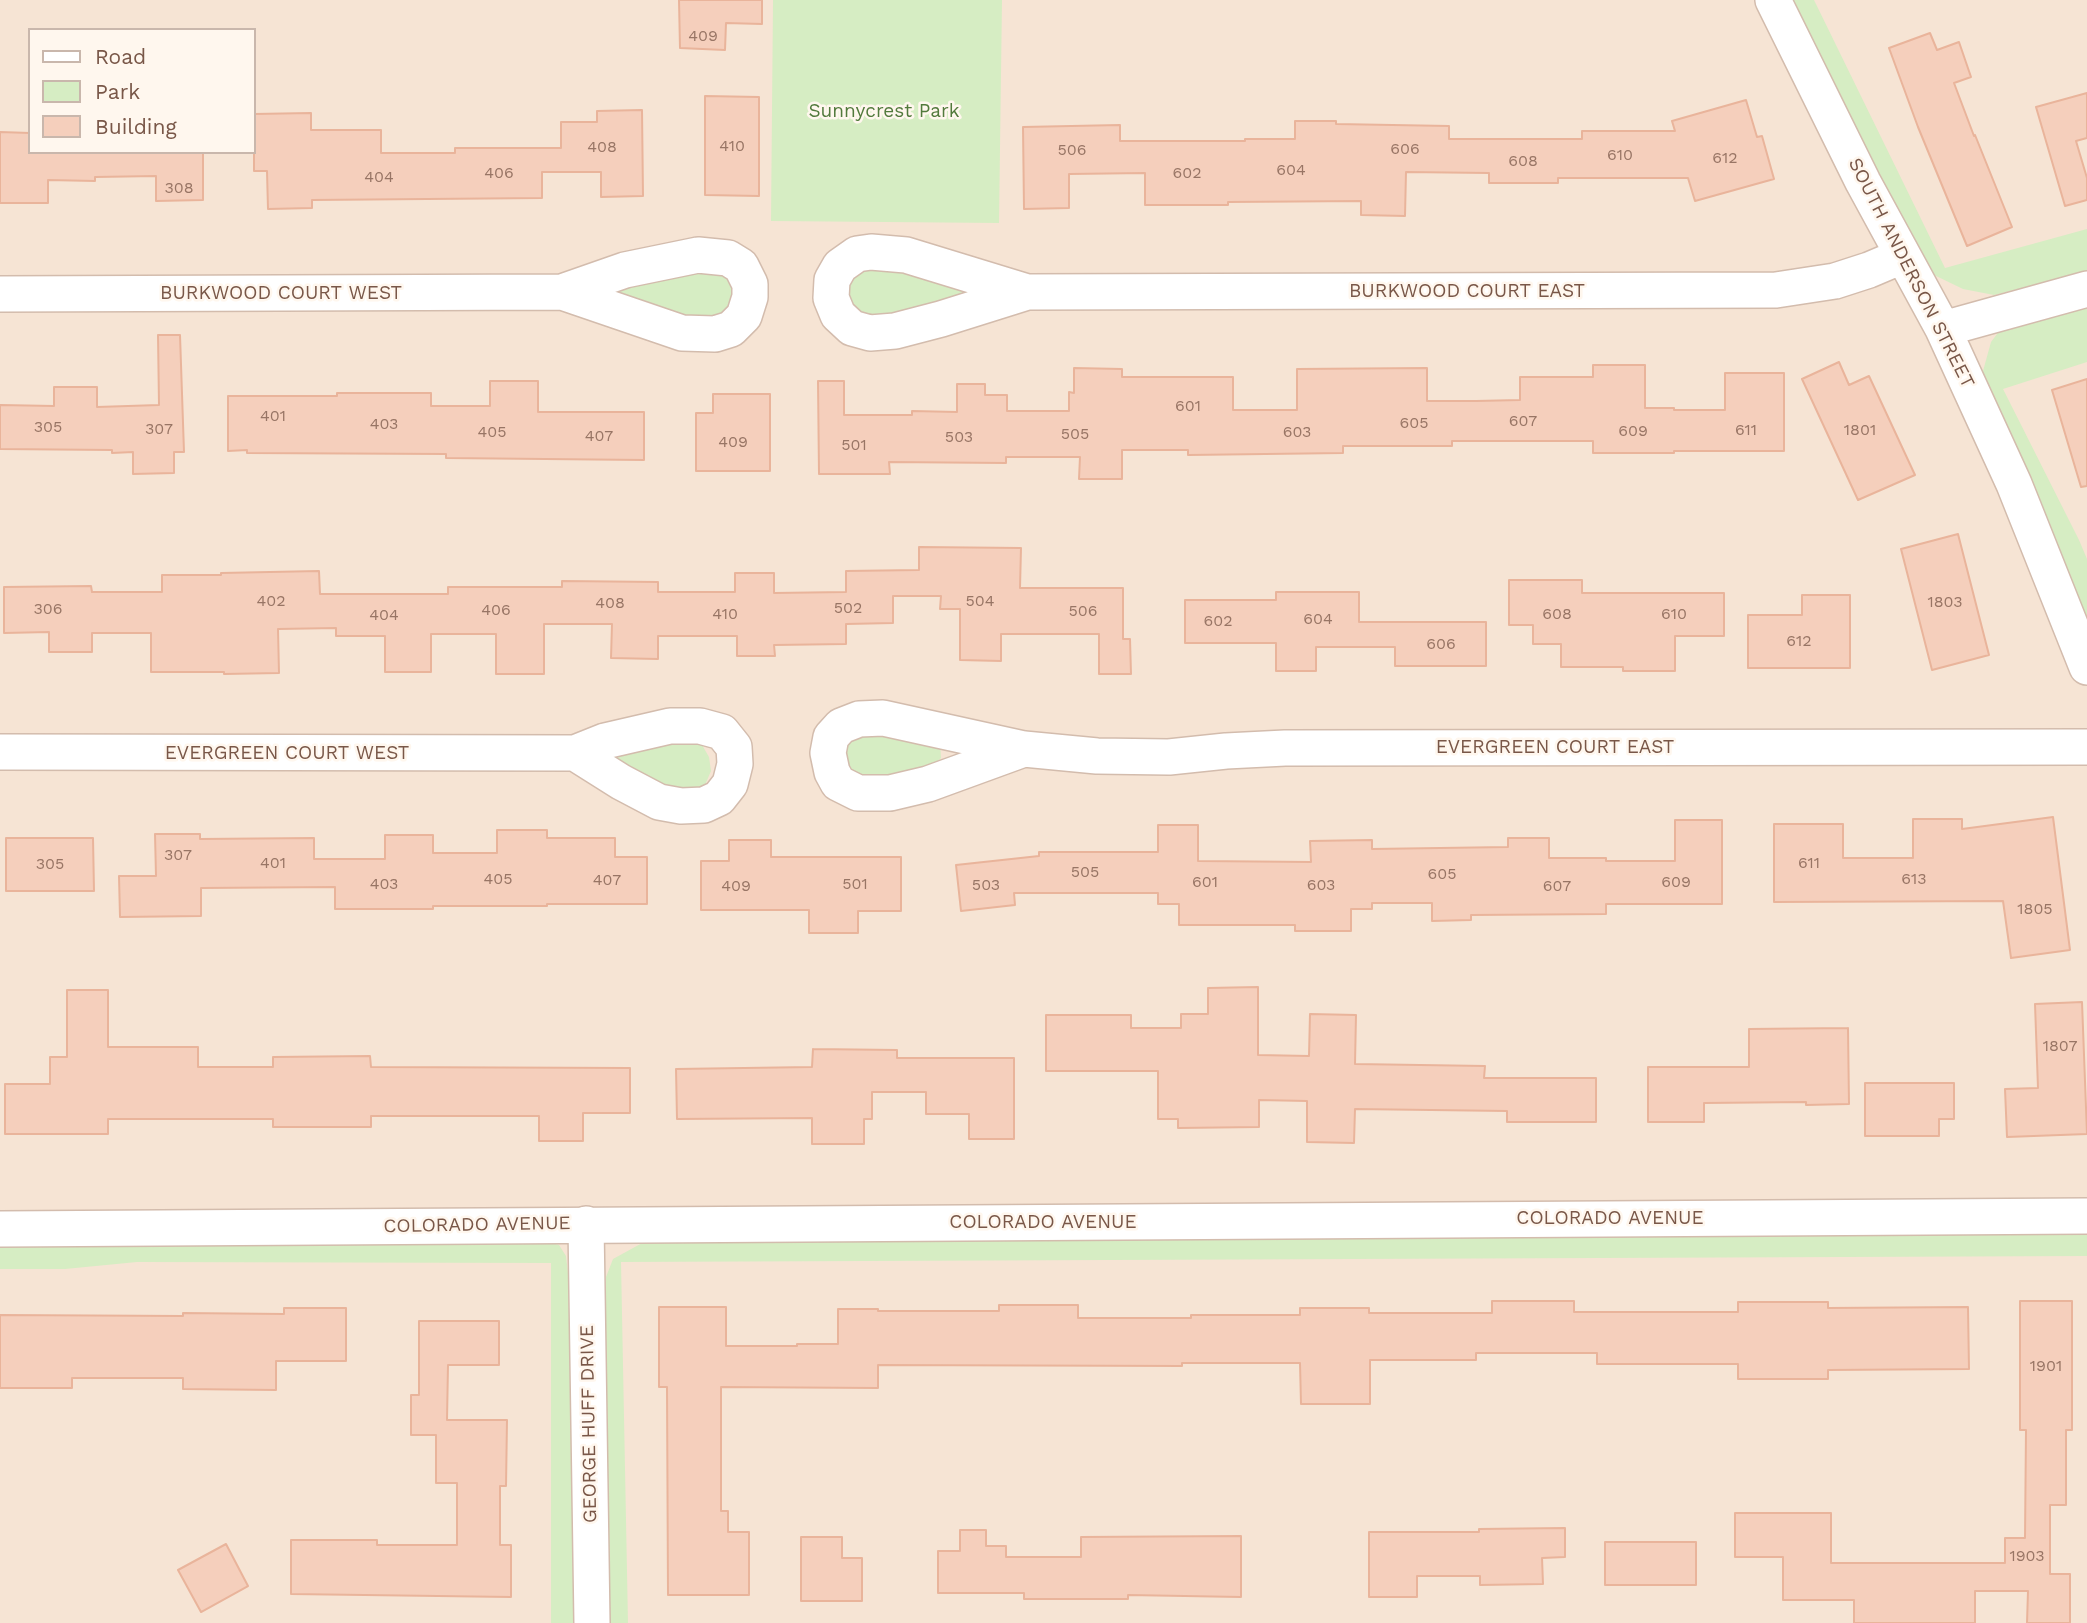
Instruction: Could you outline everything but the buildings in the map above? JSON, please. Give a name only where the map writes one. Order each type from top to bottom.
[{"type":"street","name":"SOUTH ANDERSON STREET","points":[[1773,0],[1863,182],[1943,329],[2014,484],[2087,667]]},
{"type":"street","name":"BURKWOOD COURT EAST","points":[[1027,292],[941,319],[895,331],[870,333],[852,328],[838,315],[831,298],[832,280],[840,266],[857,254],[871,252],[906,255],[1027,292],[1776,290],[1835,281],[1902,256]]},
{"type":"street","points":[[1943,329],[2087,289]]},
{"type":"street","name":"BURKWOOD COURT WEST","points":[[0,294],[562,292]]},
{"type":"street","name":"EVERGREEN COURT EAST","points":[[1024,749],[928,784],[890,793],[858,793],[838,783],[832,772],[828,753],[831,737],[841,726],[859,719],[883,718],[1024,749],[1097,756],[1169,757],[1285,748],[2087,747]]},
{"type":"street","name":"EVERGREEN COURT WEST","points":[[0,752],[575,752]]},
{"type":"street","name":"COLORADO AVENUE","points":[[0,1229],[2087,1216]]},
{"type":"street","name":"GEORGE HUFF DRIVE","points":[[586,1224],[592,1623]]},
{"type":"shaded area","points":[[0,0],[2087,0],[2087,1623],[0,1623]]},
{"type":"green space","name":"Sunnycrest Park","points":[[773,0],[1002,0],[999,223],[771,221]]},
{"type":"green space","points":[[1793,0],[1814,0],[1945,268],[2087,229],[2087,272],[1994,295],[1963,289],[1934,275],[1921,262]]},
{"type":"green space","points":[[877,261],[983,295],[879,323],[851,310],[845,293],[849,277]]},
{"type":"green space","points":[[687,263],[730,277],[733,289],[732,304],[721,315],[700,323],[674,319],[607,288]]},
{"type":"green space","points":[[2087,302],[2087,362],[2003,389],[2087,559],[2087,635],[1986,399],[1983,371],[1991,342],[2000,330]]},
{"type":"green space","points":[[864,727],[940,742],[941,758],[888,782],[852,776],[844,760],[845,742]]},
{"type":"green space","points":[[698,738],[709,757],[711,771],[705,785],[698,792],[686,797],[617,766],[618,751]]},
{"type":"green space","points":[[2087,1233],[2087,1256],[621,1262],[628,1623],[602,1623],[606,1277],[613,1259],[644,1242]]},
{"type":"green space","points":[[543,1241],[559,1245],[566,1256],[568,1273],[576,1583],[573,1623],[551,1623],[551,1263],[137,1262],[65,1269],[0,1269],[0,1247]]}]
